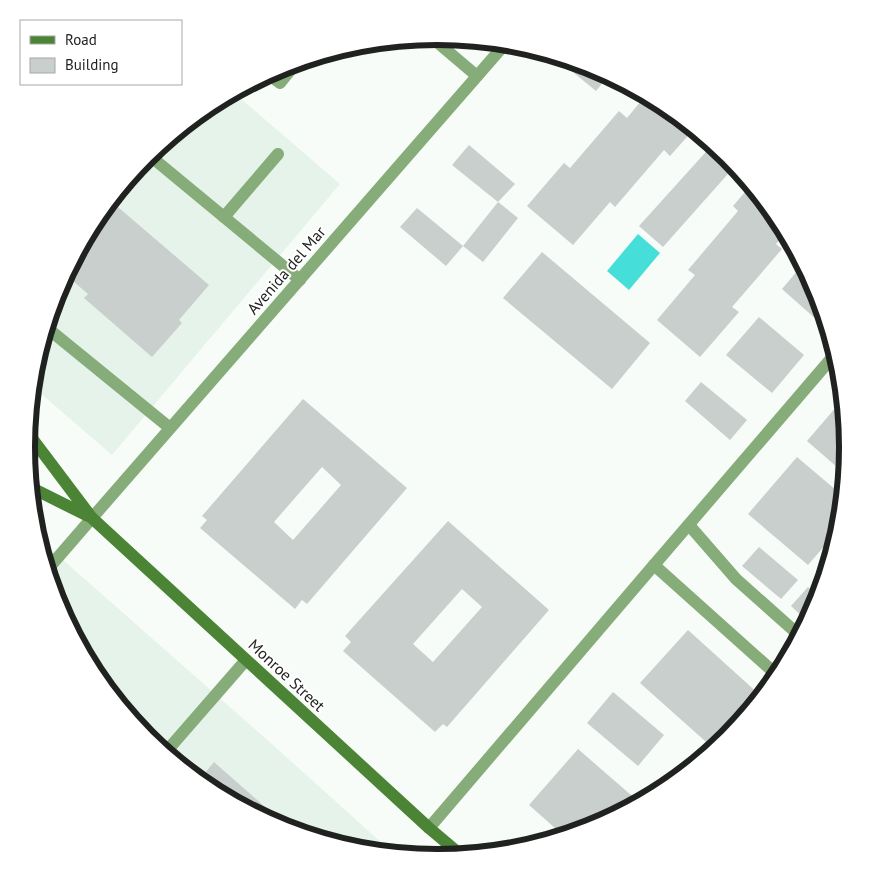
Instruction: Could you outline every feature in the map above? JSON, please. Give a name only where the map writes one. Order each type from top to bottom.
[{"type":"main road","name":"Monroe Street","points":[[35,443],[92,518],[453,848]]},
{"type":"main road","name":"Monroe Street","points":[[37,491],[92,518]]},
{"type":"street","points":[[441,45],[477,76]]},
{"type":"street","name":"Avenida del Mar","points":[[53,564],[500,50]]},
{"type":"street","points":[[276,79],[280,82],[286,75]]},
{"type":"street","points":[[224,217],[278,154]]},
{"type":"street","points":[[156,160],[300,280]]},
{"type":"street","points":[[52,332],[170,428]]},
{"type":"street","points":[[429,828],[829,361]]},
{"type":"street","points":[[689,525],[736,579],[795,631]]},
{"type":"street","points":[[654,565],[771,670]]},
{"type":"street","points":[[170,747],[246,660]]},
{"type":"shaded area","points":[[239,97],[340,184],[112,455],[39,392],[56,318],[76,269],[118,202],[172,145],[192,128]]},
{"type":"shaded area","points":[[48,547],[385,846],[308,828],[259,808],[214,781],[172,749],[118,692],[89,648],[76,625],[66,601],[56,576]]},
{"type":"water","points":[[638,234],[660,253],[629,290],[607,271]]},
{"type":"building","points":[[565,66],[604,81],[596,91]]},
{"type":"building","points":[[641,101],[689,134],[670,156],[664,150],[615,207],[610,202],[573,245],[527,206],[564,163],[570,168],[619,111],[627,118]]},
{"type":"building","points":[[469,145],[515,184],[498,202],[452,165]]},
{"type":"building","points":[[707,150],[730,172],[663,247],[639,226]]},
{"type":"building","points":[[746,191],[781,239],[776,244],[782,249],[732,307],[739,312],[700,357],[657,320],[695,275],[688,270],[738,211],[733,206]]},
{"type":"building","points":[[498,202],[518,218],[483,262],[463,246]]},
{"type":"building","points":[[116,205],[209,285],[179,320],[182,323],[152,357],[84,298],[88,294],[72,280],[89,246]]},
{"type":"building","points":[[417,208],[463,246],[446,266],[400,227]]},
{"type":"building","points":[[542,252],[650,343],[612,389],[503,298]]},
{"type":"building","points":[[798,270],[819,322],[782,289]]},
{"type":"building","points":[[759,317],[804,355],[772,393],[726,355]]},
{"type":"building","points":[[701,382],[747,420],[730,440],[685,401]]},
{"type":"building","points":[[303,399],[407,488],[307,604],[302,600],[295,609],[200,528],[207,520],[202,516]],"holes":[[[322,467],[341,485],[293,540],[274,522]]]},
{"type":"building","points":[[837,406],[838,468],[807,441]]},
{"type":"building","points":[[797,457],[837,491],[827,543],[808,565],[748,514]]},
{"type":"building","points":[[448,521],[549,610],[447,727],[443,724],[435,732],[343,651],[351,642],[345,636]],"holes":[[[462,589],[482,607],[433,662],[413,644]]]},
{"type":"building","points":[[759,547],[798,580],[781,599],[742,566]]},
{"type":"building","points":[[808,587],[812,591],[802,616],[791,606]]},
{"type":"building","points":[[688,630],[756,692],[708,743],[640,683]]},
{"type":"building","points":[[613,692],[664,735],[638,766],[587,723]]},
{"type":"building","points":[[578,749],[634,797],[615,808],[558,830],[529,805]]},
{"type":"building","points":[[214,762],[272,814],[236,795],[204,774]]}]
